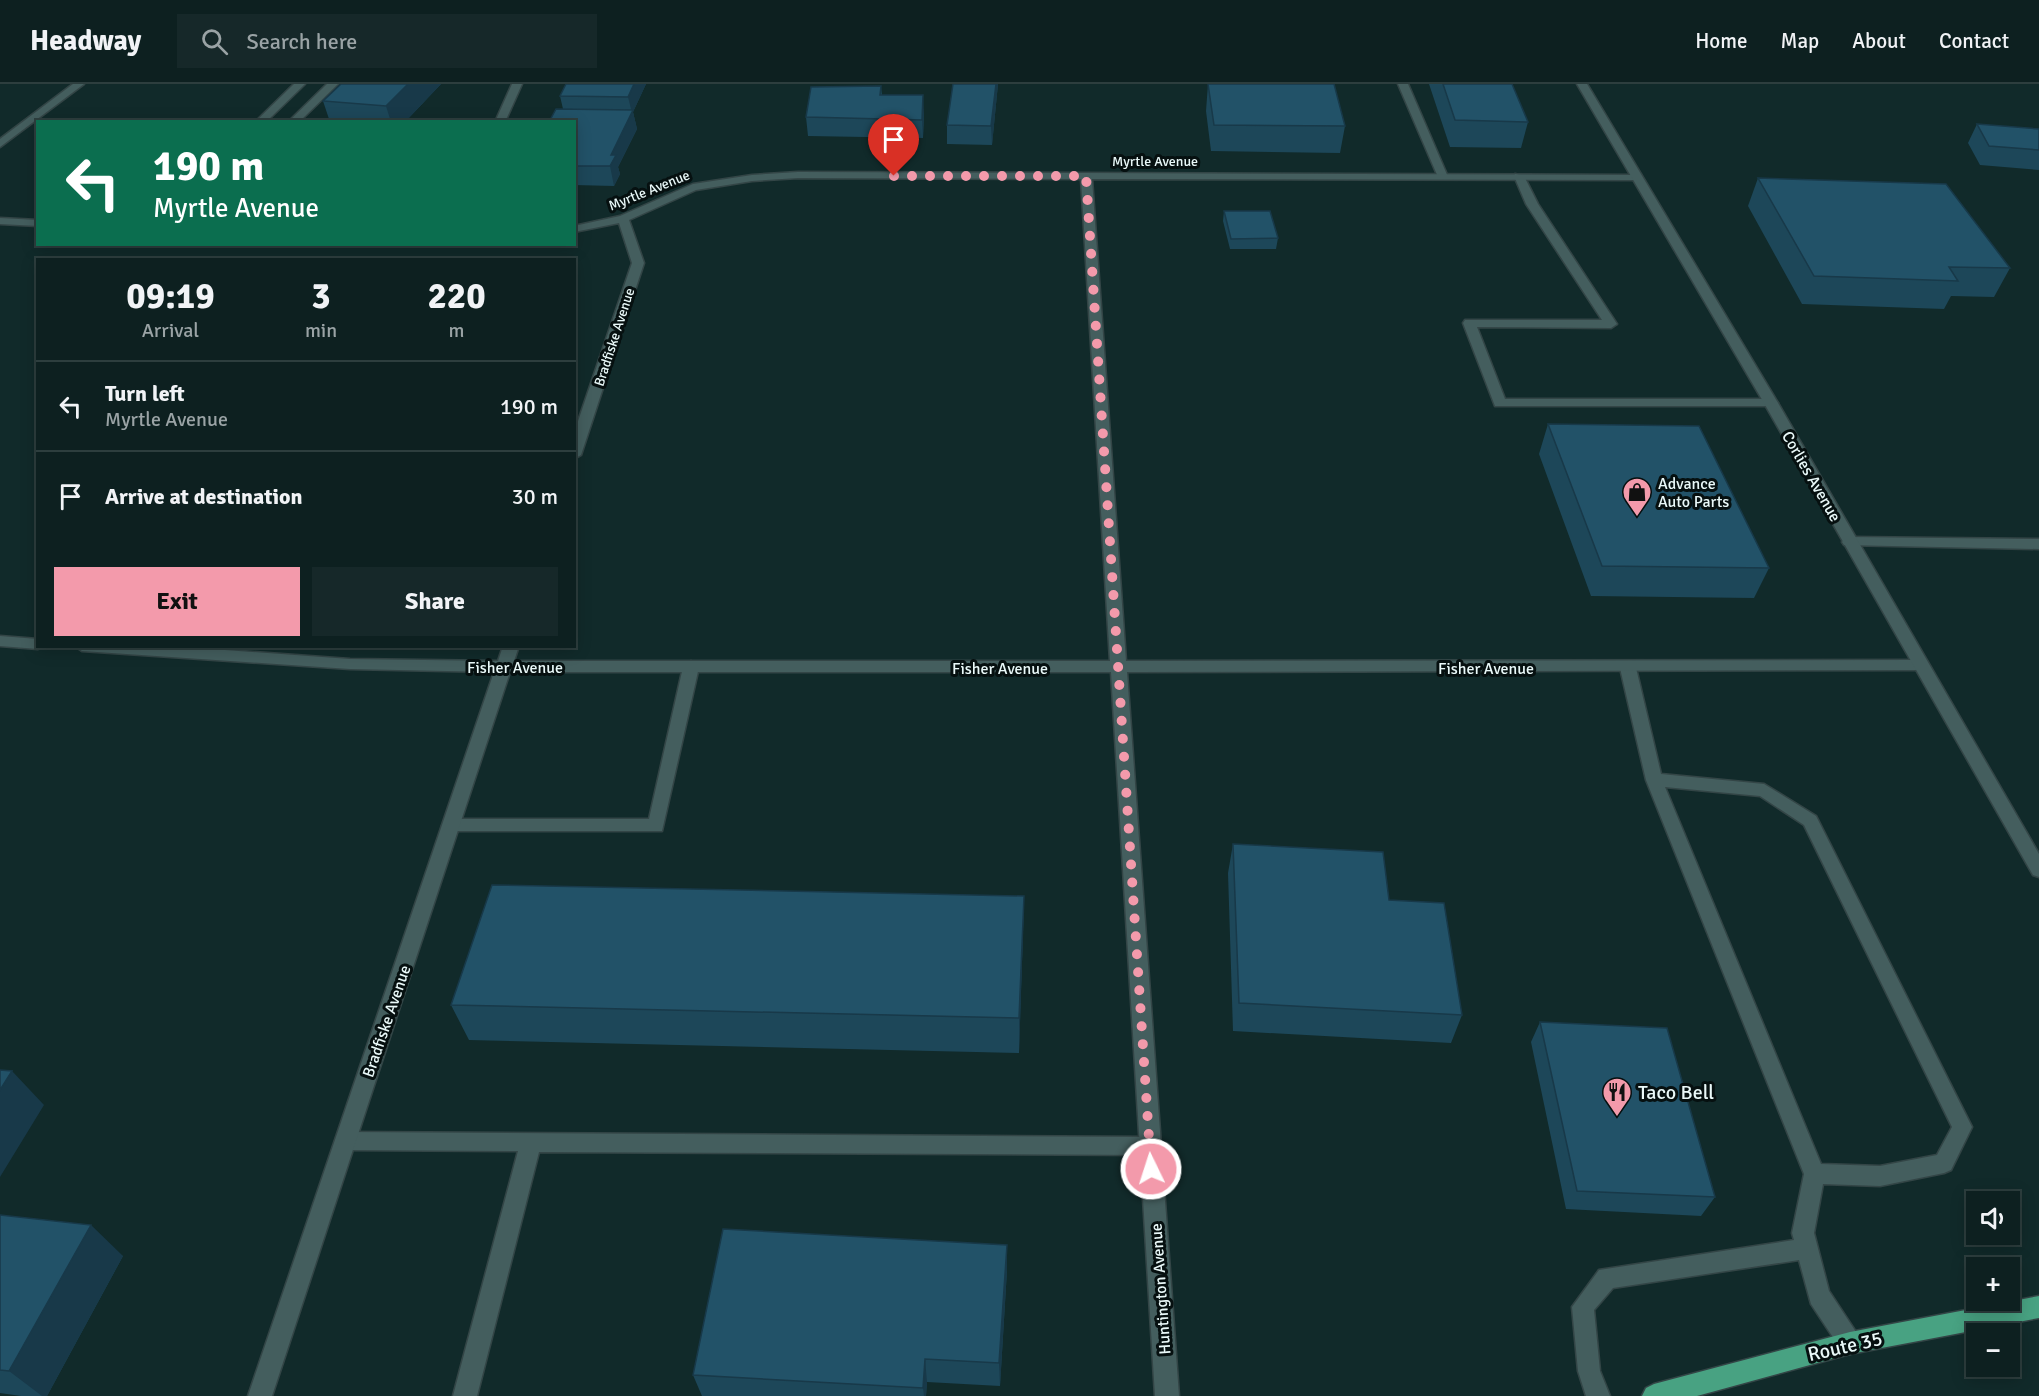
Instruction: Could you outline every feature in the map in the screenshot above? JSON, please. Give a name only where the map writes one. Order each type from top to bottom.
[{"type":"main road","name":"Route 35","points":[[1654,1396],[1850,1343],[2039,1307]]},
{"type":"street","points":[[0,144],[79,84]]},
{"type":"street","points":[[262,120],[300,84]]},
{"type":"street","points":[[295,120],[333,84]]},
{"type":"street","points":[[501,120],[517,84]]},
{"type":"street","points":[[1403,84],[1443,177]]},
{"type":"street","name":"Corlies Avenue","points":[[1582,84],[1771,404],[1919,665],[2039,870]]},
{"type":"street","points":[[24,126],[36,127]]},
{"type":"street","name":"Myrtle Avenue","points":[[576,229],[623,219],[693,188],[752,178],[798,175],[1635,177]]},
{"type":"street","name":"Huntington Avenue","points":[[1086,176],[1167,1396]]},
{"type":"street","points":[[1519,176],[1532,204],[1611,324],[1468,323],[1500,403],[1771,404]]},
{"type":"street","name":"Bradfiske Avenue","points":[[576,448],[638,263],[623,219]]},
{"type":"street","points":[[0,221],[36,223]]},
{"type":"street","points":[[1849,542],[2039,544]]},
{"type":"street","points":[[0,641],[36,644]]},
{"type":"street","name":"Fisher Avenue","points":[[112,648],[350,664],[504,667],[1628,668],[1919,665]]},
{"type":"street","name":"Bradfiske Avenue","points":[[260,1396],[510,648]]},
{"type":"street","points":[[451,826],[656,826],[691,668]]},
{"type":"street","points":[[1628,668],[1654,780],[1814,1174],[1803,1233],[1819,1296],[1850,1343]]},
{"type":"street","points":[[1654,780],[1764,790],[1810,821],[1962,1127],[1944,1163],[1880,1176],[1814,1174]]},
{"type":"street","points":[[345,1141],[1150,1146]]},
{"type":"street","points":[[465,1396],[531,1142]]},
{"type":"street","points":[[1598,1396],[1589,1371],[1582,1307],[1607,1278],[1807,1248]]},
{"type":"building","points":[[341,84],[408,84],[386,106],[323,101]]},
{"type":"building","points":[[566,84],[634,84],[628,97],[560,96]]},
{"type":"building","points":[[953,84],[996,84],[991,126],[947,125]]},
{"type":"building","points":[[1208,84],[1334,84],[1345,126],[1214,125]]},
{"type":"building","points":[[1443,84],[1512,84],[1528,122],[1455,120]]},
{"type":"building","points":[[881,86],[880,95],[923,95],[922,120],[806,117],[811,87]]},
{"type":"building","points":[[556,109],[633,110],[611,155],[616,155],[610,166],[576,166],[576,120],[550,120]]},
{"type":"building","points":[[1977,124],[2039,129],[2039,150],[1989,146]]},
{"type":"building","points":[[1758,178],[1946,184],[2010,268],[1949,267],[1958,281],[1814,276]]},
{"type":"building","points":[[1224,211],[1270,211],[1278,238],[1231,239]]},
{"type":"building","points":[[1548,424],[1699,426],[1769,568],[1602,566]]},
{"type":"building","points":[[1233,844],[1383,852],[1389,900],[1444,903],[1462,1015],[1239,1003]]},
{"type":"building","points":[[492,885],[1024,896],[1019,1018],[451,1005]]},
{"type":"building","points":[[1540,1022],[1667,1028],[1715,1197],[1577,1191]]},
{"type":"building","points":[[0,1070],[12,1071],[0,1090]]},
{"type":"building","points":[[0,1215],[91,1225],[9,1371],[0,1370]]},
{"type":"building","points":[[723,1229],[1007,1245],[999,1363],[925,1359],[923,1388],[693,1375]]},
{"type":"place","name":"Advance Auto Parts","points":[[1637,518]]},
{"type":"place","name":"Taco Bell","points":[[1617,1118]]},
{"type":"route","points":[[894,176],[1086,176],[1151,1169]]}]
